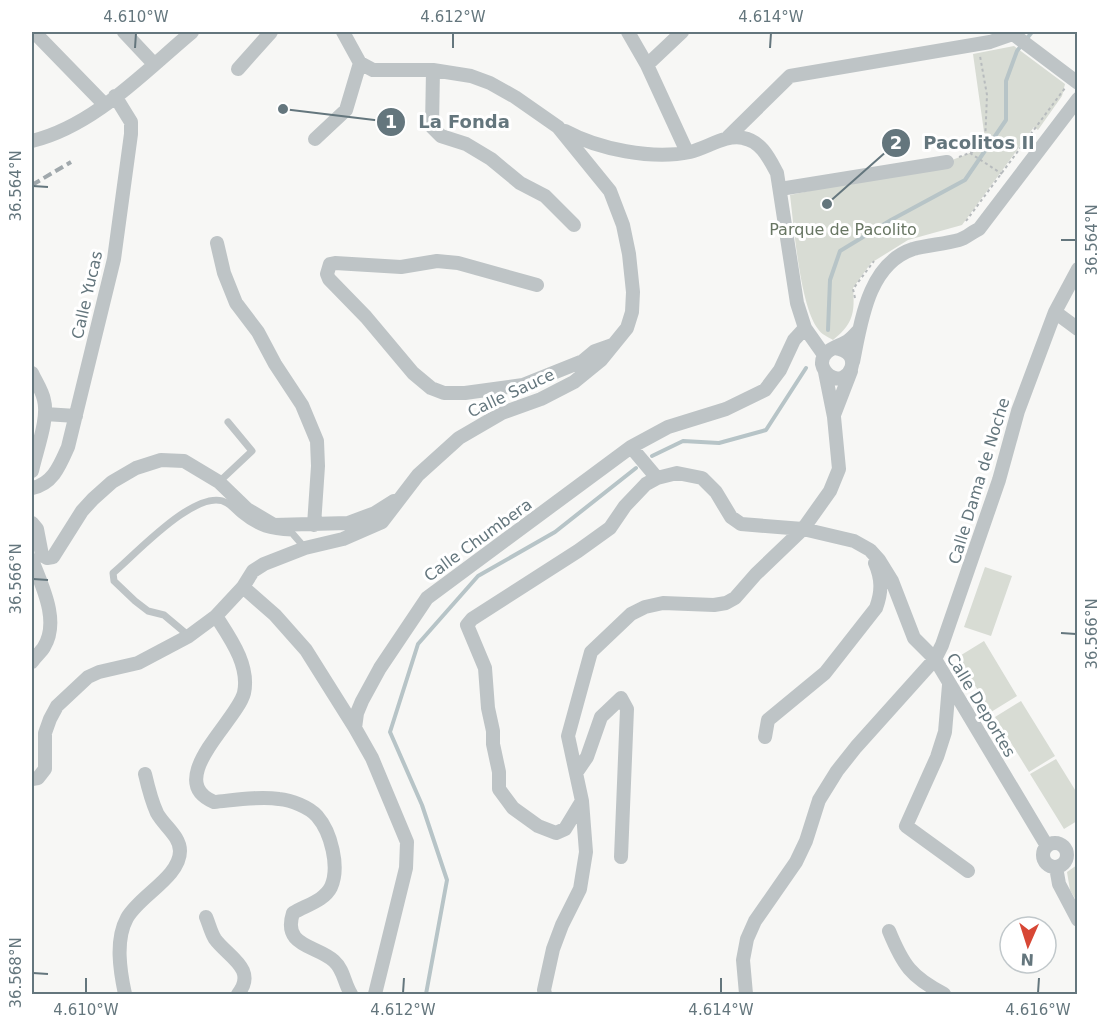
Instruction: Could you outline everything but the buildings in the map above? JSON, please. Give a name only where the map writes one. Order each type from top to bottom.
[{"type":"street","name":"Calle Yucas","points":[[32,488],[41,486],[56,473],[68,447],[114,259],[131,134],[131,122],[110,100],[34,32]]},
{"type":"street","points":[[124,32],[154,64]]},
{"type":"street","points":[[32,141],[69,129],[110,100],[192,32]]},
{"type":"street","points":[[238,69],[271,32]]},
{"type":"street","points":[[315,139],[346,110],[360,63],[343,32]]},
{"type":"street","points":[[628,32],[647,65],[687,152]]},
{"type":"street","points":[[647,65],[682,32]]},
{"type":"street","points":[[558,127],[596,145],[616,149],[665,154],[687,152],[708,147],[728,137],[790,76],[978,44],[1014,33],[1075,81]]},
{"type":"street","name":"Calle Sauce","points":[[32,779],[38,778],[45,769],[45,733],[57,706],[88,677],[99,672],[138,663],[189,636],[216,616],[243,587],[253,571],[264,564],[305,548],[343,539],[382,522],[418,475],[459,438],[502,413],[541,399],[573,382],[601,360],[627,328],[632,312],[633,292],[623,225],[610,191],[558,127],[515,97],[490,83],[471,76],[433,70],[373,70],[360,63]]},
{"type":"street","points":[[433,70],[432,127],[441,136],[466,144],[491,159],[520,183],[545,196],[574,225]]},
{"type":"street","points":[[834,417],[852,366],[869,295],[879,276],[892,262],[911,250],[961,239],[979,229],[1077,99]]},
{"type":"street","points":[[728,137],[754,142],[768,156],[777,172],[797,303],[805,328],[830,352]]},
{"type":"street","points":[[780,189],[947,162]]},
{"type":"street","points":[[217,243],[224,273],[236,303],[258,332],[275,364],[302,405],[317,441],[318,466],[314,525]]},
{"type":"street","points":[[537,285],[458,263],[436,261],[401,267],[335,263],[330,264],[327,274],[413,373],[431,388],[444,393],[465,393],[523,385],[583,361],[604,347],[614,345]]},
{"type":"street","name":"Calle Dama de Noche","points":[[746,994],[743,960],[747,939],[755,921],[796,862],[806,841],[819,800],[837,771],[856,747],[935,659],[942,645],[999,480],[1018,411],[1055,312],[1077,269]]},
{"type":"street","points":[[1055,312],[1077,329]]},
{"type":"street","name":"Calle Chumbera","points":[[355,728],[357,713],[362,701],[380,668],[427,598],[631,447],[668,427],[726,409],[765,390],[780,370],[794,339],[805,328]]},
{"type":"street","points":[[544,993],[553,950],[562,925],[580,889],[586,852],[582,801],[568,736],[591,652],[631,614],[645,607],[663,603],[714,605],[726,603],[735,598],[756,574],[803,529],[830,491],[839,469],[834,417],[822,364],[830,352],[848,341],[859,330]]},
{"type":"street","points":[[825,372],[833,378],[844,377],[852,366],[850,354],[843,349],[830,352]]},
{"type":"street","points":[[32,374],[45,402],[45,414],[32,471]]},
{"type":"street","points":[[45,414],[75,416]]},
{"type":"street","points":[[631,447],[657,478]]},
{"type":"street","points":[[32,523],[37,529],[42,555],[53,558],[82,511],[93,499],[112,482],[136,468],[161,460],[184,461],[219,482],[246,509],[274,525],[348,523],[375,513],[404,495]]},
{"type":"street","points":[[582,801],[565,829],[556,832],[538,826],[513,808],[500,789],[494,732],[488,708],[486,668],[468,629],[469,621],[610,528],[625,506],[646,484],[657,478],[677,473],[702,478],[716,492],[731,518],[741,524],[803,529],[854,541],[870,550],[879,571],[881,596],[876,608],[825,673],[768,720],[765,737]]},
{"type":"street","name":"Calle Deportes","points":[[870,550],[892,581],[914,638],[935,659],[1047,846]]},
{"type":"street","points":[[32,560],[50,616],[50,632],[44,648],[32,662]]},
{"type":"street","points":[[243,587],[275,615],[306,650],[372,758],[407,842],[406,868],[375,994]]},
{"type":"street","points":[[216,616],[242,663],[245,679],[243,694],[238,706],[207,749],[198,769],[196,780],[198,790],[205,798],[214,802],[280,799],[302,806],[317,816],[332,846],[335,862],[331,886],[319,900],[293,913],[291,930],[295,938],[307,947],[332,959],[340,967],[351,994]]},
{"type":"street","points":[[949,685],[945,732],[937,757],[906,826],[968,871]]},
{"type":"street","points":[[576,773],[586,757],[601,717],[621,698],[627,709],[621,857]]},
{"type":"street","points":[[125,994],[120,971],[120,957],[126,920],[136,906],[165,879],[177,864],[180,854],[177,838],[159,816],[151,798],[145,774]]},
{"type":"street","points":[[1059,844],[1072,854],[1056,867],[1045,862],[1043,851],[1047,846],[1059,844]]},
{"type":"street","points":[[1056,867],[1059,884],[1077,920]]},
{"type":"street","points":[[206,917],[216,940],[235,957],[241,967],[242,990],[238,994]]},
{"type":"street","points":[[890,931],[906,967],[924,984],[944,994]]},
{"type":"lane","points":[[219,482],[252,451],[228,422]]},
{"type":"lane","points":[[189,636],[164,615],[148,611],[114,581],[113,573],[174,519],[189,509],[214,499],[225,502],[251,523],[269,532],[292,533],[305,548]]},
{"type":"path","points":[[947,162],[980,149],[985,142],[987,95],[978,44]]},
{"type":"path","points":[[963,225],[1075,81]]},
{"type":"path","points":[[970,153],[1002,174]]},
{"type":"path","points":[[859,305],[853,288],[871,263],[880,257]]},
{"type":"green space","name":"Parque de Pacolito","points":[[1014,46],[1065,84],[1062,96],[1038,130],[1034,127],[962,225],[908,240],[871,263],[853,288],[853,311],[845,329],[833,340],[819,331],[812,318],[802,285],[790,195],[947,162],[980,149],[985,139],[973,54]]},
{"type":"green space","points":[[985,567],[1012,576],[991,636],[964,627]]},
{"type":"green space","points":[[984,641],[1017,696],[991,712],[958,657]]},
{"type":"green space","points":[[1021,701],[1055,756],[1029,772],[995,717]]},
{"type":"green space","points":[[1056,759],[1077,793],[1077,821],[1064,829],[1030,774]]},
{"type":"green space","points":[[1077,865],[1077,902],[1070,890],[1067,872]]},
{"type":"waterway","points":[[828,330],[830,280],[840,251],[965,180],[1006,120],[1006,81],[1017,51],[1032,32]]},
{"type":"waterway","points":[[652,456],[683,441],[719,443],[766,430],[806,368]]},
{"type":"waterway","points":[[426,994],[447,880],[422,805],[390,732],[418,644],[478,576],[555,532],[636,468]]},
{"type":"railway","points":[[32,185],[71,162]]},
{"type":"place","name":"La Fonda","points":[[283,109]]},
{"type":"place","name":"Pacolitos II","points":[[827,204]]}]
